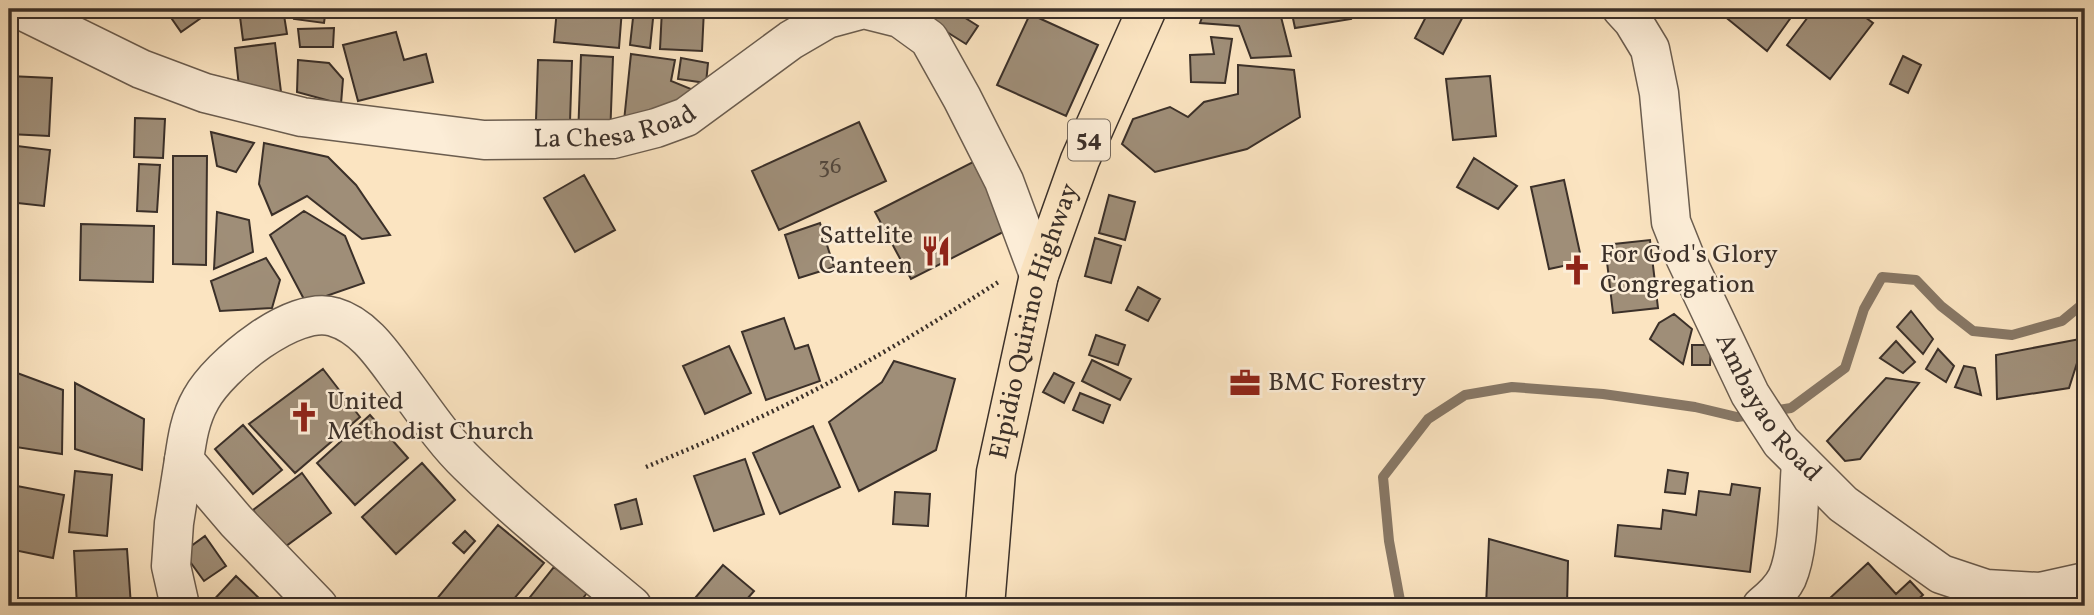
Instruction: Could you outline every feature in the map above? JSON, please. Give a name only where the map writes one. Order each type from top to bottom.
[{"type":"highway","name":"Elpidio Quirino Highway","points":[[985,606],[996,472],[1036,268],[1080,160],[1147,9]]},
{"type":"street","name":"La Chesa Road","points":[[19,9],[141,69],[205,93],[302,117],[484,140],[613,139],[656,128],[686,117],[791,40],[827,19],[864,9],[900,18],[929,39],[962,98],[1004,180],[1036,268]]},
{"type":"street","name":"Ambayao Road","points":[[1622,9],[1633,20],[1650,49],[1659,93],[1671,222],[1750,394],[1791,453],[1843,504],[1941,574],[1986,589],[2040,592],[2085,582]]},
{"type":"street","points":[[180,606],[172,566],[174,523],[189,430],[201,398],[230,364],[276,328],[304,318],[332,316],[358,329],[382,354],[467,463],[632,606]]},
{"type":"street","points":[[1762,606],[1777,594],[1793,559],[1791,453]]},
{"type":"street","points":[[184,460],[236,521],[318,606]]},
{"type":"path","points":[[646,467],[755,419],[832,380],[1036,268]]},
{"type":"building","points":[[90,9],[126,9],[126,12],[92,17]]},
{"type":"building","points":[[165,9],[210,9],[211,11],[181,32]]},
{"type":"building","points":[[239,9],[283,9],[287,34],[243,40]]},
{"type":"building","points":[[295,9],[326,9],[324,23],[294,19]]},
{"type":"building","points":[[557,9],[622,9],[619,48],[554,42]]},
{"type":"building","points":[[634,9],[654,9],[650,48],[630,45]]},
{"type":"building","points":[[662,9],[704,9],[702,51],[660,49]]},
{"type":"building","points":[[939,9],[951,9],[978,26],[966,44],[931,22]]},
{"type":"building","points":[[1205,9],[1279,9],[1291,56],[1251,58],[1239,26],[1200,23]]},
{"type":"building","points":[[1291,9],[1349,9],[1351,19],[1295,28]]},
{"type":"building","points":[[1430,9],[1467,9],[1443,54],[1415,38]]},
{"type":"building","points":[[1797,9],[1767,51],[1718,11]]},
{"type":"building","points":[[1814,9],[1854,9],[1873,23],[1830,79],[1787,45]]},
{"type":"building","points":[[1030,14],[1098,45],[1066,116],[997,85]]},
{"type":"building","points":[[334,28],[333,47],[300,47],[298,29]]},
{"type":"building","points":[[396,32],[404,60],[426,54],[433,82],[358,101],[343,45]]},
{"type":"building","points":[[1211,37],[1232,39],[1225,83],[1191,82],[1190,55],[1214,54]]},
{"type":"building","points":[[275,43],[281,92],[240,97],[235,48]]},
{"type":"building","points":[[631,54],[675,60],[671,81],[691,89],[688,100],[624,121]]},
{"type":"building","points":[[581,55],[613,57],[610,138],[578,137]]},
{"type":"building","points":[[1903,56],[1921,65],[1908,93],[1890,84]]},
{"type":"building","points":[[681,58],[708,63],[706,83],[678,79]]},
{"type":"building","points":[[298,60],[329,63],[343,79],[341,104],[297,92]]},
{"type":"building","points":[[538,60],[572,61],[570,122],[536,120]]},
{"type":"building","points":[[1238,65],[1294,70],[1300,117],[1247,149],[1155,172],[1122,144],[1133,119],[1170,107],[1188,117],[1204,102],[1238,94]]},
{"type":"building","points":[[9,76],[52,78],[49,136],[9,134]]},
{"type":"building","points":[[1490,76],[1496,136],[1453,140],[1446,79]]},
{"type":"building","points":[[135,118],[165,119],[163,158],[134,157]]},
{"type":"building","points":[[859,122],[886,181],[779,230],[752,171]]},
{"type":"building","points":[[211,132],[254,143],[236,172],[217,166]]},
{"type":"building","points":[[264,143],[328,157],[356,185],[390,235],[362,239],[307,196],[272,215],[259,184]]},
{"type":"building","points":[[9,145],[50,150],[44,206],[9,202]]},
{"type":"building","points":[[173,156],[207,156],[206,265],[173,264]]},
{"type":"building","points":[[1474,158],[1517,186],[1498,209],[1457,187]]},
{"type":"building","points":[[973,162],[1009,229],[911,279],[875,212]]},
{"type":"building","points":[[139,164],[160,165],[157,212],[137,211]]},
{"type":"building","points":[[584,175],[615,230],[575,252],[544,198]]},
{"type":"building","points":[[1564,180],[1582,262],[1549,269],[1531,187]]},
{"type":"building","points":[[1109,195],[1135,202],[1125,240],[1099,233]]},
{"type":"building","points":[[304,211],[345,236],[364,283],[306,303],[270,235]]},
{"type":"building","points":[[217,212],[249,220],[253,252],[214,269]]},
{"type":"building","points":[[820,223],[834,267],[799,278],[785,235]]},
{"type":"building","points":[[81,224],[154,226],[153,282],[80,280]]},
{"type":"building","points":[[1095,238],[1121,246],[1111,283],[1085,276]]},
{"type":"building","points":[[1650,240],[1658,308],[1613,313],[1605,245]]},
{"type":"building","points":[[266,258],[280,280],[272,308],[220,311],[211,281]]},
{"type":"building","points":[[1138,287],[1160,299],[1148,321],[1126,310]]},
{"type":"building","points":[[1911,311],[1933,339],[1923,354],[1897,327]]},
{"type":"building","points":[[1674,314],[1692,329],[1683,364],[1650,339],[1659,323]]},
{"type":"building","points":[[784,318],[795,349],[808,345],[820,381],[766,400],[742,332]]},
{"type":"building","points":[[1096,335],[1125,345],[1118,365],[1089,355]]},
{"type":"building","points":[[2085,338],[2069,388],[1997,399],[1996,355]]},
{"type":"building","points":[[1896,341],[1915,362],[1903,373],[1880,358]]},
{"type":"building","points":[[1692,345],[1711,345],[1710,365],[1692,365]]},
{"type":"building","points":[[729,346],[751,393],[705,414],[683,366]]},
{"type":"building","points":[[1938,349],[1954,366],[1946,382],[1926,369]]},
{"type":"building","points":[[1092,360],[1131,379],[1120,400],[1082,381]]},
{"type":"building","points":[[894,361],[955,379],[936,450],[859,491],[829,422],[882,382]]},
{"type":"building","points":[[1964,366],[1975,368],[1981,395],[1955,387]]},
{"type":"building","points":[[323,369],[360,417],[295,473],[249,424]]},
{"type":"building","points":[[9,370],[63,390],[62,454],[9,446]]},
{"type":"building","points":[[1054,373],[1074,383],[1064,403],[1043,392]]},
{"type":"building","points":[[1886,378],[1919,383],[1860,459],[1845,461],[1827,441]]},
{"type":"building","points":[[75,383],[144,419],[142,470],[75,449]]},
{"type":"building","points":[[1080,393],[1110,405],[1103,423],[1073,410]]},
{"type":"building","points":[[370,415],[408,458],[355,505],[317,463]]},
{"type":"building","points":[[243,425],[282,470],[253,494],[215,449]]},
{"type":"building","points":[[813,426],[840,487],[780,514],[753,453]]},
{"type":"building","points":[[745,459],[764,514],[714,531],[694,476]]},
{"type":"building","points":[[422,463],[455,500],[396,554],[362,517]]},
{"type":"building","points":[[1668,470],[1688,473],[1685,494],[1665,492]]},
{"type":"building","points":[[75,471],[112,475],[107,536],[69,532]]},
{"type":"building","points":[[302,473],[331,513],[282,549],[253,510]]},
{"type":"building","points":[[1732,484],[1760,488],[1750,572],[1615,556],[1618,525],[1661,529],[1663,510],[1696,515],[1699,491],[1730,495]]},
{"type":"building","points":[[17,486],[64,495],[53,558],[9,549],[9,529]]},
{"type":"building","points":[[895,492],[930,494],[928,526],[893,524]]},
{"type":"building","points":[[636,499],[642,524],[621,529],[615,505]]},
{"type":"building","points":[[498,525],[544,563],[508,606],[441,606],[435,601]]},
{"type":"building","points":[[465,531],[475,541],[464,553],[453,543]]},
{"type":"building","points":[[205,536],[226,566],[204,581],[183,552]]},
{"type":"building","points":[[1489,539],[1568,561],[1567,606],[1486,606]]},
{"type":"building","points":[[127,549],[131,606],[77,606],[74,551]]},
{"type":"building","points":[[1868,563],[1896,594],[1910,581],[1923,595],[1910,606],[1837,606],[1830,598]]},
{"type":"building","points":[[723,565],[754,591],[741,606],[705,606],[695,598]]},
{"type":"building","points":[[554,567],[587,593],[577,606],[523,606]]},
{"type":"building","points":[[236,576],[261,600],[255,606],[208,606]]},
{"type":"waterway","points":[[1771,411],[1791,408],[1845,368],[1864,309],[1882,277],[1916,280],[1941,306],[1973,331],[2012,335],[2062,321],[2085,302]]},
{"type":"waterway","points":[[1401,606],[1389,541],[1383,477],[1428,419],[1465,395],[1512,387],[1603,394],[1695,407],[1737,417],[1752,415]]},
{"type":"place","name":"Sattelite Canteen","points":[[936,251]]},
{"type":"place","name":"For God's Glory Congregation","points":[[1577,270]]},
{"type":"place","name":"BMC Forestry","points":[[1245,383]]},
{"type":"place","name":"United Methodist Church","points":[[304,417]]}]
